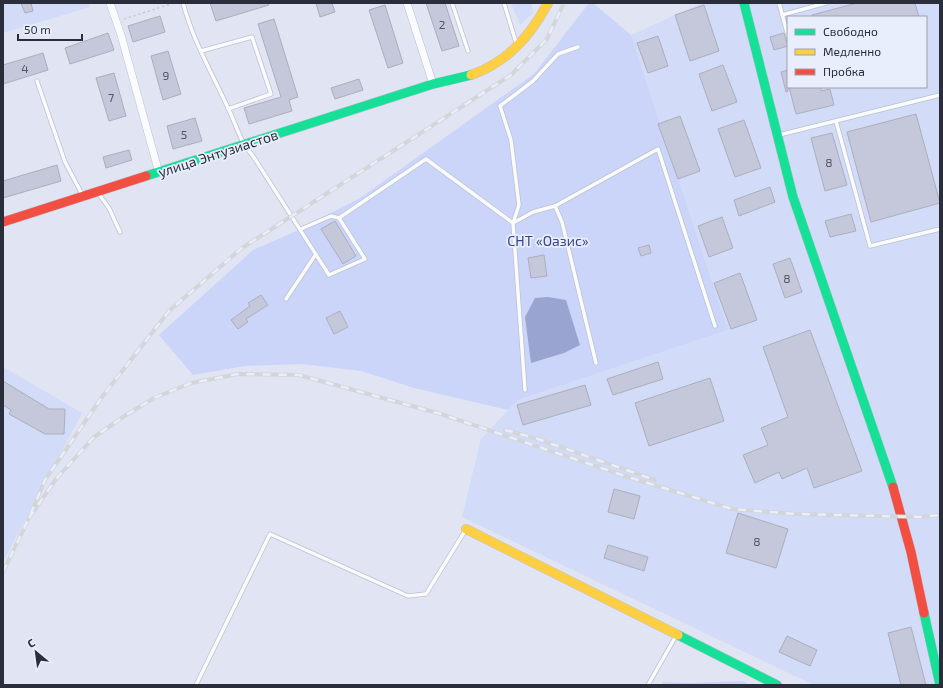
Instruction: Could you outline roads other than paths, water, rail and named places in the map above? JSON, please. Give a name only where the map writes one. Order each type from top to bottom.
[{"type":"street","points":[[110,3],[159,172]]},
{"type":"street","points":[[407,3],[433,84]]},
{"type":"street","name":"улица Энтузиастов","points":[[3,222],[433,84],[476,74],[498,64],[517,48],[541,17],[548,3]]},
{"type":"street","points":[[744,3],[793,197],[894,494],[911,552],[940,685]]},
{"type":"street","points":[[466,530],[777,685]]},
{"type":"lane","points":[[183,3],[211,76],[243,145],[253,156],[329,275],[365,259],[339,218],[331,216],[301,230]]},
{"type":"lane","points":[[452,3],[468,51]]},
{"type":"lane","points":[[504,3],[517,48]]},
{"type":"lane","points":[[779,3],[787,32]]},
{"type":"lane","points":[[782,15],[826,3]]},
{"type":"lane","points":[[201,51],[252,37],[271,94],[228,110]]},
{"type":"lane","points":[[525,390],[513,223],[519,205],[512,140],[500,106],[533,81],[558,54],[578,47]]},
{"type":"lane","points":[[37,81],[65,162],[84,197]]},
{"type":"lane","points":[[778,136],[940,95]]},
{"type":"lane","points":[[836,121],[870,246],[940,229]]},
{"type":"lane","points":[[513,223],[533,212],[555,206],[658,149],[715,326]]},
{"type":"lane","points":[[339,218],[426,159],[513,223]]},
{"type":"lane","points":[[98,192],[109,208],[120,232]]},
{"type":"lane","points":[[555,206],[562,222],[596,363]]},
{"type":"lane","points":[[286,298],[316,254]]},
{"type":"lane","points":[[196,685],[270,534],[408,596],[426,594],[466,530]]},
{"type":"lane","points":[[648,685],[676,635]]},
{"type":"railway","points":[[3,572],[29,518],[45,480],[102,397],[169,311],[242,248],[511,75],[547,39],[564,3]]},
{"type":"railway","points":[[29,518],[56,479],[93,438],[123,417],[154,398],[191,383],[238,374],[299,375],[441,414],[625,476],[732,509],[797,514],[921,517],[940,515]]},
{"type":"railway","points":[[505,430],[535,438],[655,480]]},
{"type":"park label","name":"СНТ «Оазис»","points":[[548,240]]}]
